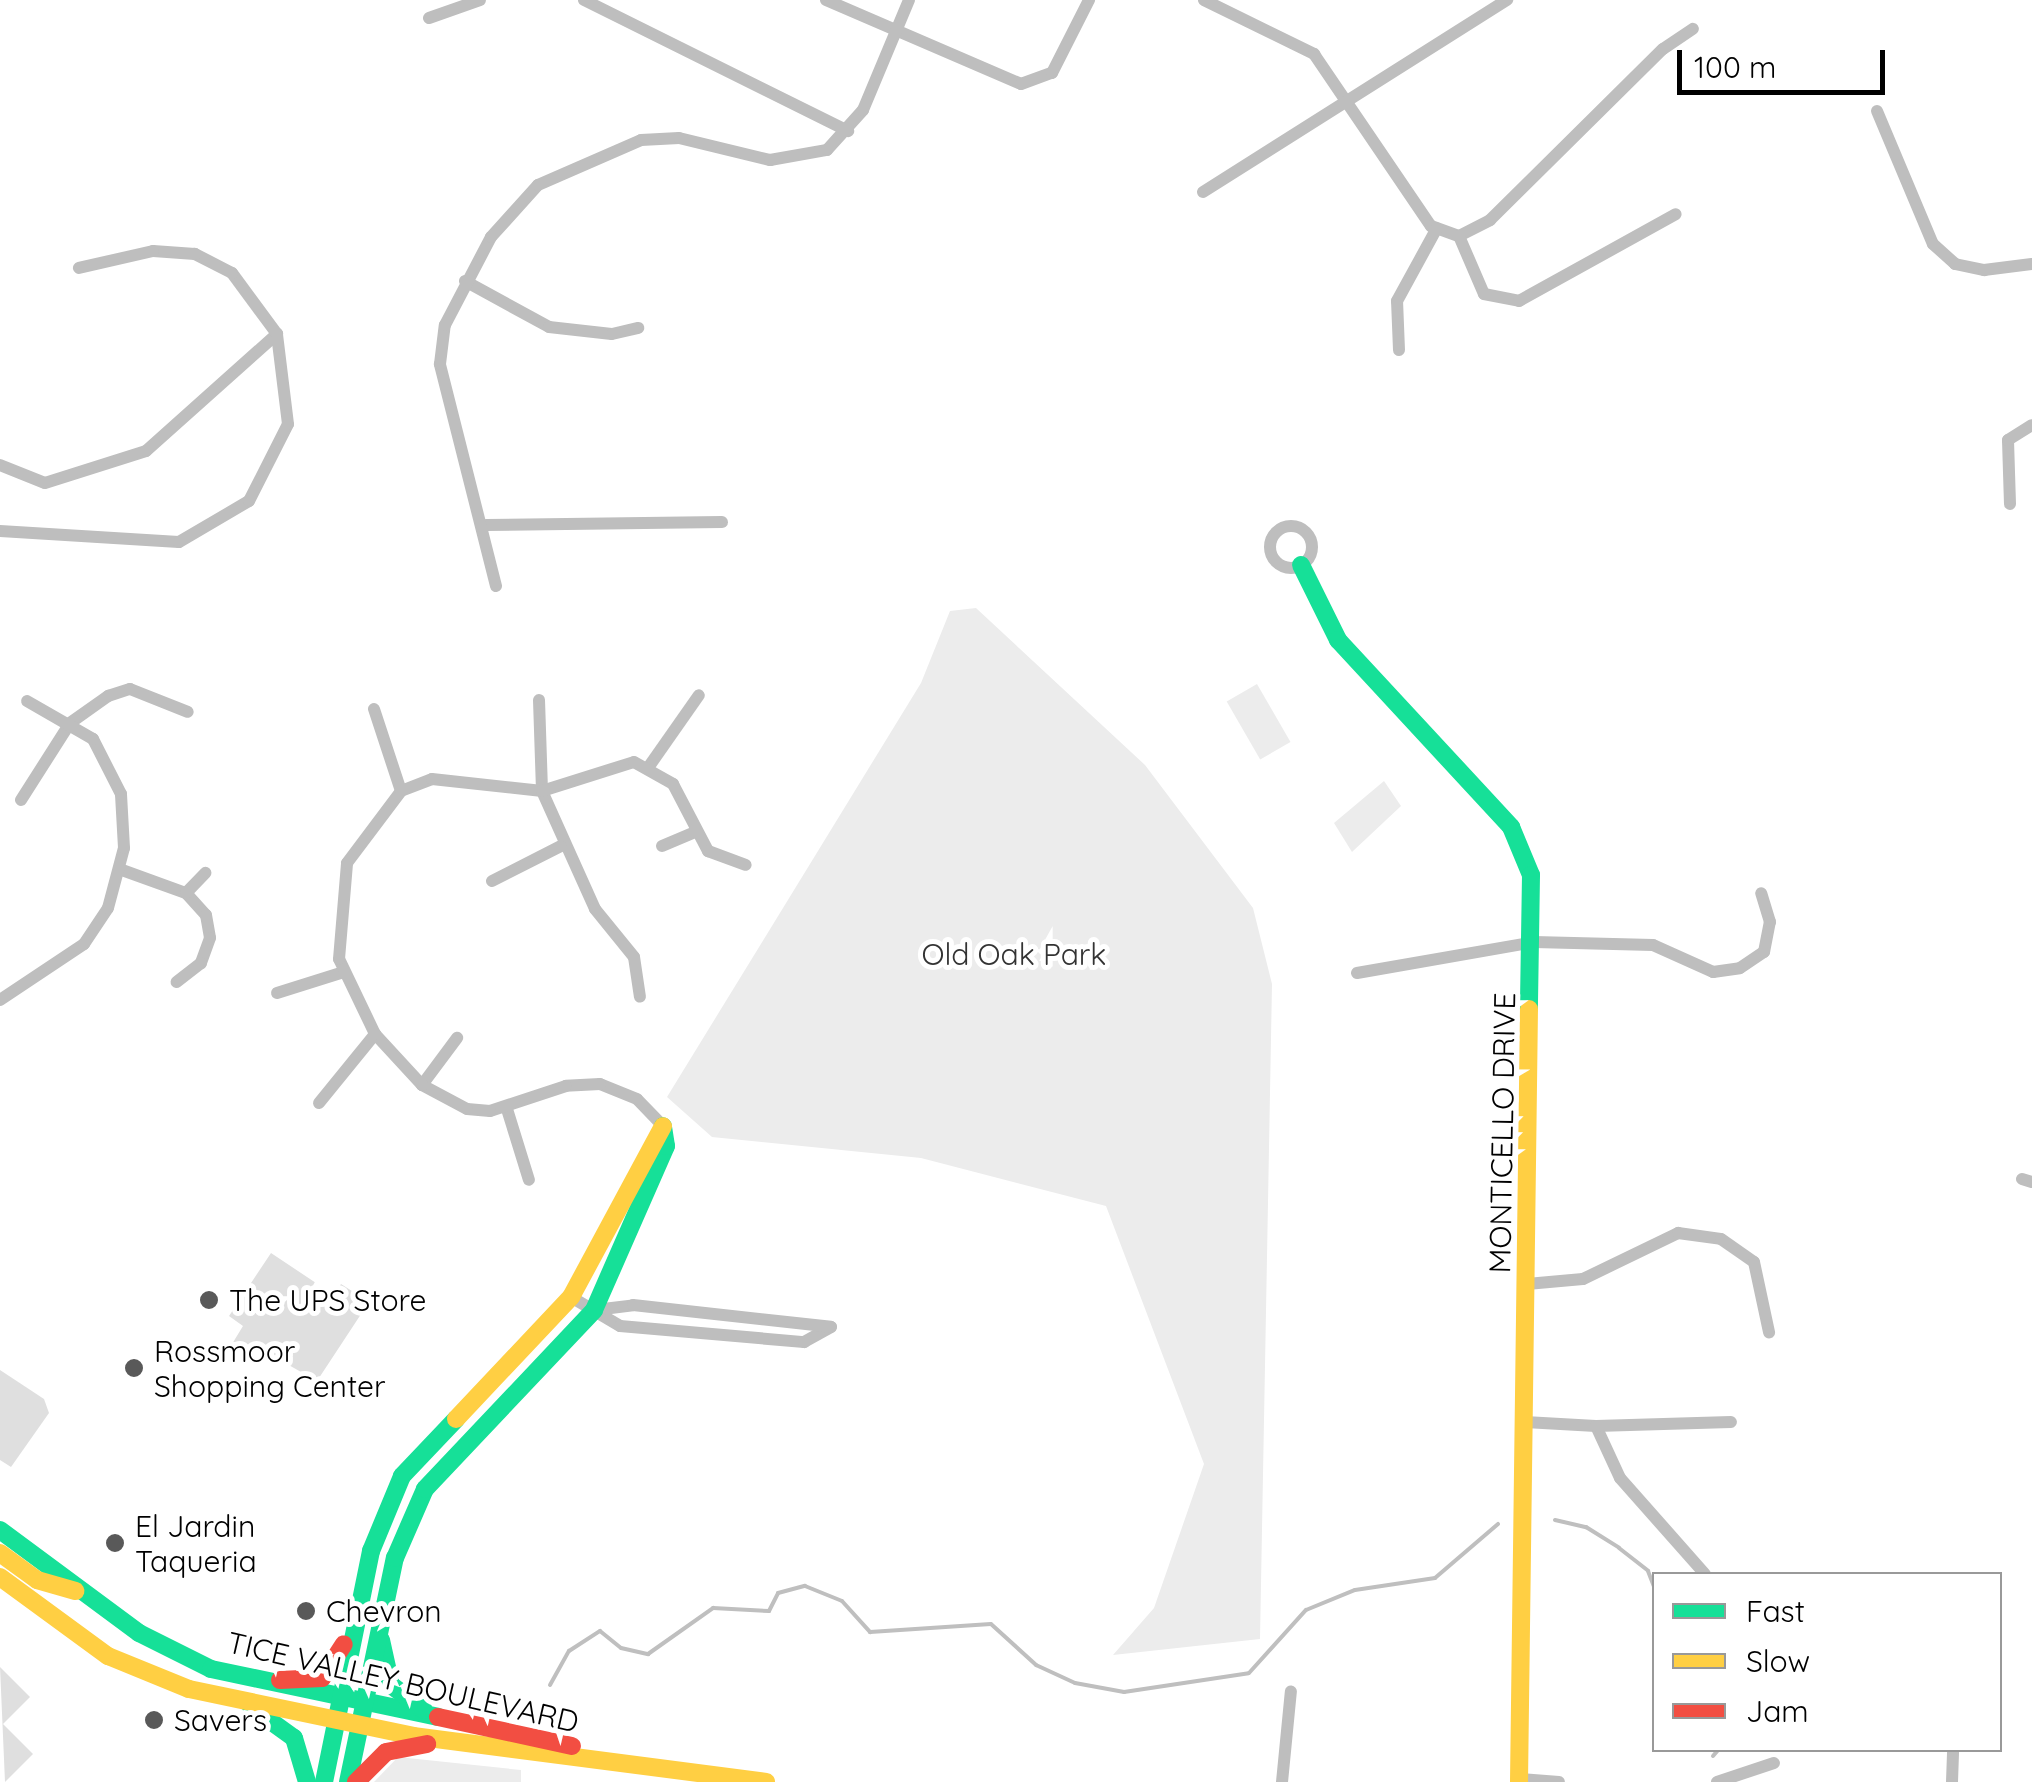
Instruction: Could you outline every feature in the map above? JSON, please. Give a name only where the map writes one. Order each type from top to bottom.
[{"type":"street","points":[[429,18],[480,0]]},
{"type":"street","points":[[584,0],[848,131]]},
{"type":"street","points":[[826,0],[1004,82],[1038,82],[1062,58],[1089,0]]},
{"type":"street","points":[[496,586],[486,525],[446,405],[440,364],[445,325],[465,281],[514,208],[569,168],[658,137],[800,160],[848,131],[898,34],[909,0]]},
{"type":"street","points":[[1204,0],[1314,54],[1437,228],[1459,236],[1484,294],[1519,301],[1676,214]]},
{"type":"street","points":[[1204,192],[1352,104],[1507,0]]},
{"type":"street","points":[[1459,236],[1490,220],[1663,48],[1693,29]]},
{"type":"street","points":[[1878,111],[1933,244],[1955,264],[1984,270],[2032,264]]},
{"type":"street","points":[[1399,350],[1397,301],[1437,228]]},
{"type":"street","points":[[0,531],[179,542],[215,527],[249,501],[288,424],[277,334],[232,273],[196,254],[153,251],[79,268]]},
{"type":"street","points":[[465,281],[549,327],[612,334],[638,328]]},
{"type":"street","points":[[0,465],[46,483],[146,450],[277,334]]},
{"type":"street","points":[[2010,504],[2008,440],[2032,425]]},
{"type":"street","points":[[486,525],[722,522]]},
{"type":"street","name":"MONTICELLO DRIVE","points":[[1301,565],[1338,640],[1511,826],[1531,874],[1534,942],[1520,1780]]},
{"type":"street","points":[[21,800],[70,723],[130,689],[188,712]]},
{"type":"street","points":[[650,765],[699,695]]},
{"type":"street","points":[[539,700],[542,791],[561,846],[595,910],[634,957],[640,997]]},
{"type":"street","points":[[0,1000],[84,944],[122,870],[121,794],[94,740],[26,701]]},
{"type":"street","points":[[374,709],[401,791]]},
{"type":"street","points":[[348,1782],[395,1558],[424,1489],[594,1310],[666,1146],[663,1126],[637,1099],[600,1084],[566,1086],[508,1109],[467,1109],[422,1085],[375,1034],[344,972],[339,929],[347,864],[401,791],[460,778],[542,791],[614,764],[650,765],[673,784],[695,832],[708,850],[746,864]]},
{"type":"street","points":[[662,846],[695,832]]},
{"type":"street","points":[[492,881],[561,846]]},
{"type":"street","points":[[122,870],[186,893],[206,915],[210,938],[201,963],[177,982]]},
{"type":"street","points":[[186,893],[206,873]]},
{"type":"street","points":[[1357,973],[1534,942],[1653,945],[1713,972],[1740,968],[1764,952],[1770,922],[1762,893]]},
{"type":"street","points":[[277,993],[344,972]]},
{"type":"street","points":[[319,1103],[375,1034]]},
{"type":"street","points":[[422,1085],[457,1038]]},
{"type":"street","points":[[508,1109],[529,1180]]},
{"type":"street","points":[[324,1782],[371,1551],[402,1476],[571,1297],[663,1126]]},
{"type":"street","points":[[1527,1284],[1583,1279],[1678,1234],[1721,1239],[1754,1262],[1769,1332]]},
{"type":"street","points":[[571,1297],[620,1326],[804,1342],[831,1327],[632,1305],[594,1310]]},
{"type":"street","points":[[1525,1422],[1596,1426],[1731,1422]]},
{"type":"street","points":[[1596,1426],[1620,1478],[1703,1572]]},
{"type":"street","name":"TICE VALLEY BOULEVARD","points":[[0,1530],[139,1633],[250,1679],[596,1754],[766,1782]]},
{"type":"street","points":[[0,1553],[37,1580],[80,1592]]},
{"type":"street","name":"TICE VALLEY BOULEVARD","points":[[0,1577],[108,1656],[242,1702],[445,1740],[596,1754]]},
{"type":"street","points":[[379,1629],[398,1694],[452,1722]]},
{"type":"street","points":[[250,1679],[322,1678],[352,1630]]},
{"type":"street","points":[[1282,1782],[1290,1691]]},
{"type":"street","points":[[242,1702],[294,1738],[308,1782]]},
{"type":"street","points":[[356,1782],[386,1752],[445,1740]]},
{"type":"street","points":[[1952,1752],[1952,1782]]},
{"type":"street","points":[[1717,1782],[1774,1763]]},
{"type":"street","points":[[1520,1780],[1559,1782]]},
{"type":"green space","name":"Old Oak Park","points":[[976,608],[1145,765],[1253,908],[1272,984],[1260,1639],[1113,1655],[1154,1608],[1204,1464],[1106,1206],[921,1158],[712,1137],[667,1097],[921,683],[950,611]]},
{"type":"green space","points":[[1257,684],[1290,742],[1260,760],[1227,702]]},
{"type":"green space","points":[[1384,781],[1401,806],[1352,852],[1334,823]]},
{"type":"green space","points":[[398,1757],[521,1770],[521,1782],[374,1782]]},
{"type":"building","points":[[271,1253],[334,1295],[341,1284],[369,1302],[317,1381],[255,1346],[249,1355],[232,1344],[243,1326],[229,1316]]},
{"type":"building","points":[[0,1370],[44,1399],[49,1413],[11,1467],[0,1460]]},
{"type":"building","points":[[0,1667],[30,1697],[3,1724],[33,1754],[5,1782]]},
{"type":"waterway","points":[[1555,1520],[1586,1527],[1648,1571],[1652,1582]]},
{"type":"waterway","points":[[550,1685],[569,1651],[600,1631],[621,1648],[648,1654],[713,1608],[769,1611],[778,1593],[805,1586],[842,1601],[870,1632],[991,1624],[1036,1665],[1075,1683],[1124,1692],[1249,1673],[1306,1610],[1355,1590],[1435,1578],[1498,1524]]},
{"type":"waterway","points":[[1713,1756],[1716,1752]]},
{"type":"traffic: fast","points":[[1301,565],[1338,640],[1511,827],[1531,875],[1529,1009]]},
{"type":"traffic: fast","points":[[348,1782],[395,1558],[425,1489],[594,1310],[666,1146],[663,1126]]},
{"type":"traffic: fast","points":[[324,1782],[371,1551],[402,1476],[456,1419]]},
{"type":"traffic: fast","points":[[0,1530],[139,1633],[211,1669],[438,1717]]},
{"type":"traffic: fast","points":[[381,1640],[391,1685],[424,1710]]},
{"type":"traffic: fast","points":[[251,1707],[294,1738],[307,1782]]},
{"type":"traffic: slow","points":[[1519,1782],[1529,1009]]},
{"type":"traffic: slow","points":[[456,1419],[571,1297],[663,1126]]},
{"type":"traffic: slow","points":[[0,1553],[37,1580],[75,1591]]},
{"type":"traffic: slow","points":[[0,1577],[108,1656],[189,1689],[413,1736],[766,1782]]},
{"type":"traffic: jam","points":[[280,1680],[322,1678],[344,1644]]},
{"type":"traffic: jam","points":[[438,1717],[572,1746]]},
{"type":"traffic: jam","points":[[356,1782],[386,1752],[427,1744]]},
{"type":"place","name":"The UPS Store","points":[[209,1300]]},
{"type":"place","name":"Rossmoor Shopping Center","points":[[134,1368]]},
{"type":"place","name":"El Jardin Taqueria","points":[[115,1543]]},
{"type":"place","name":"Chevron","points":[[306,1611]]},
{"type":"place","name":"Savers","points":[[154,1720]]}]
